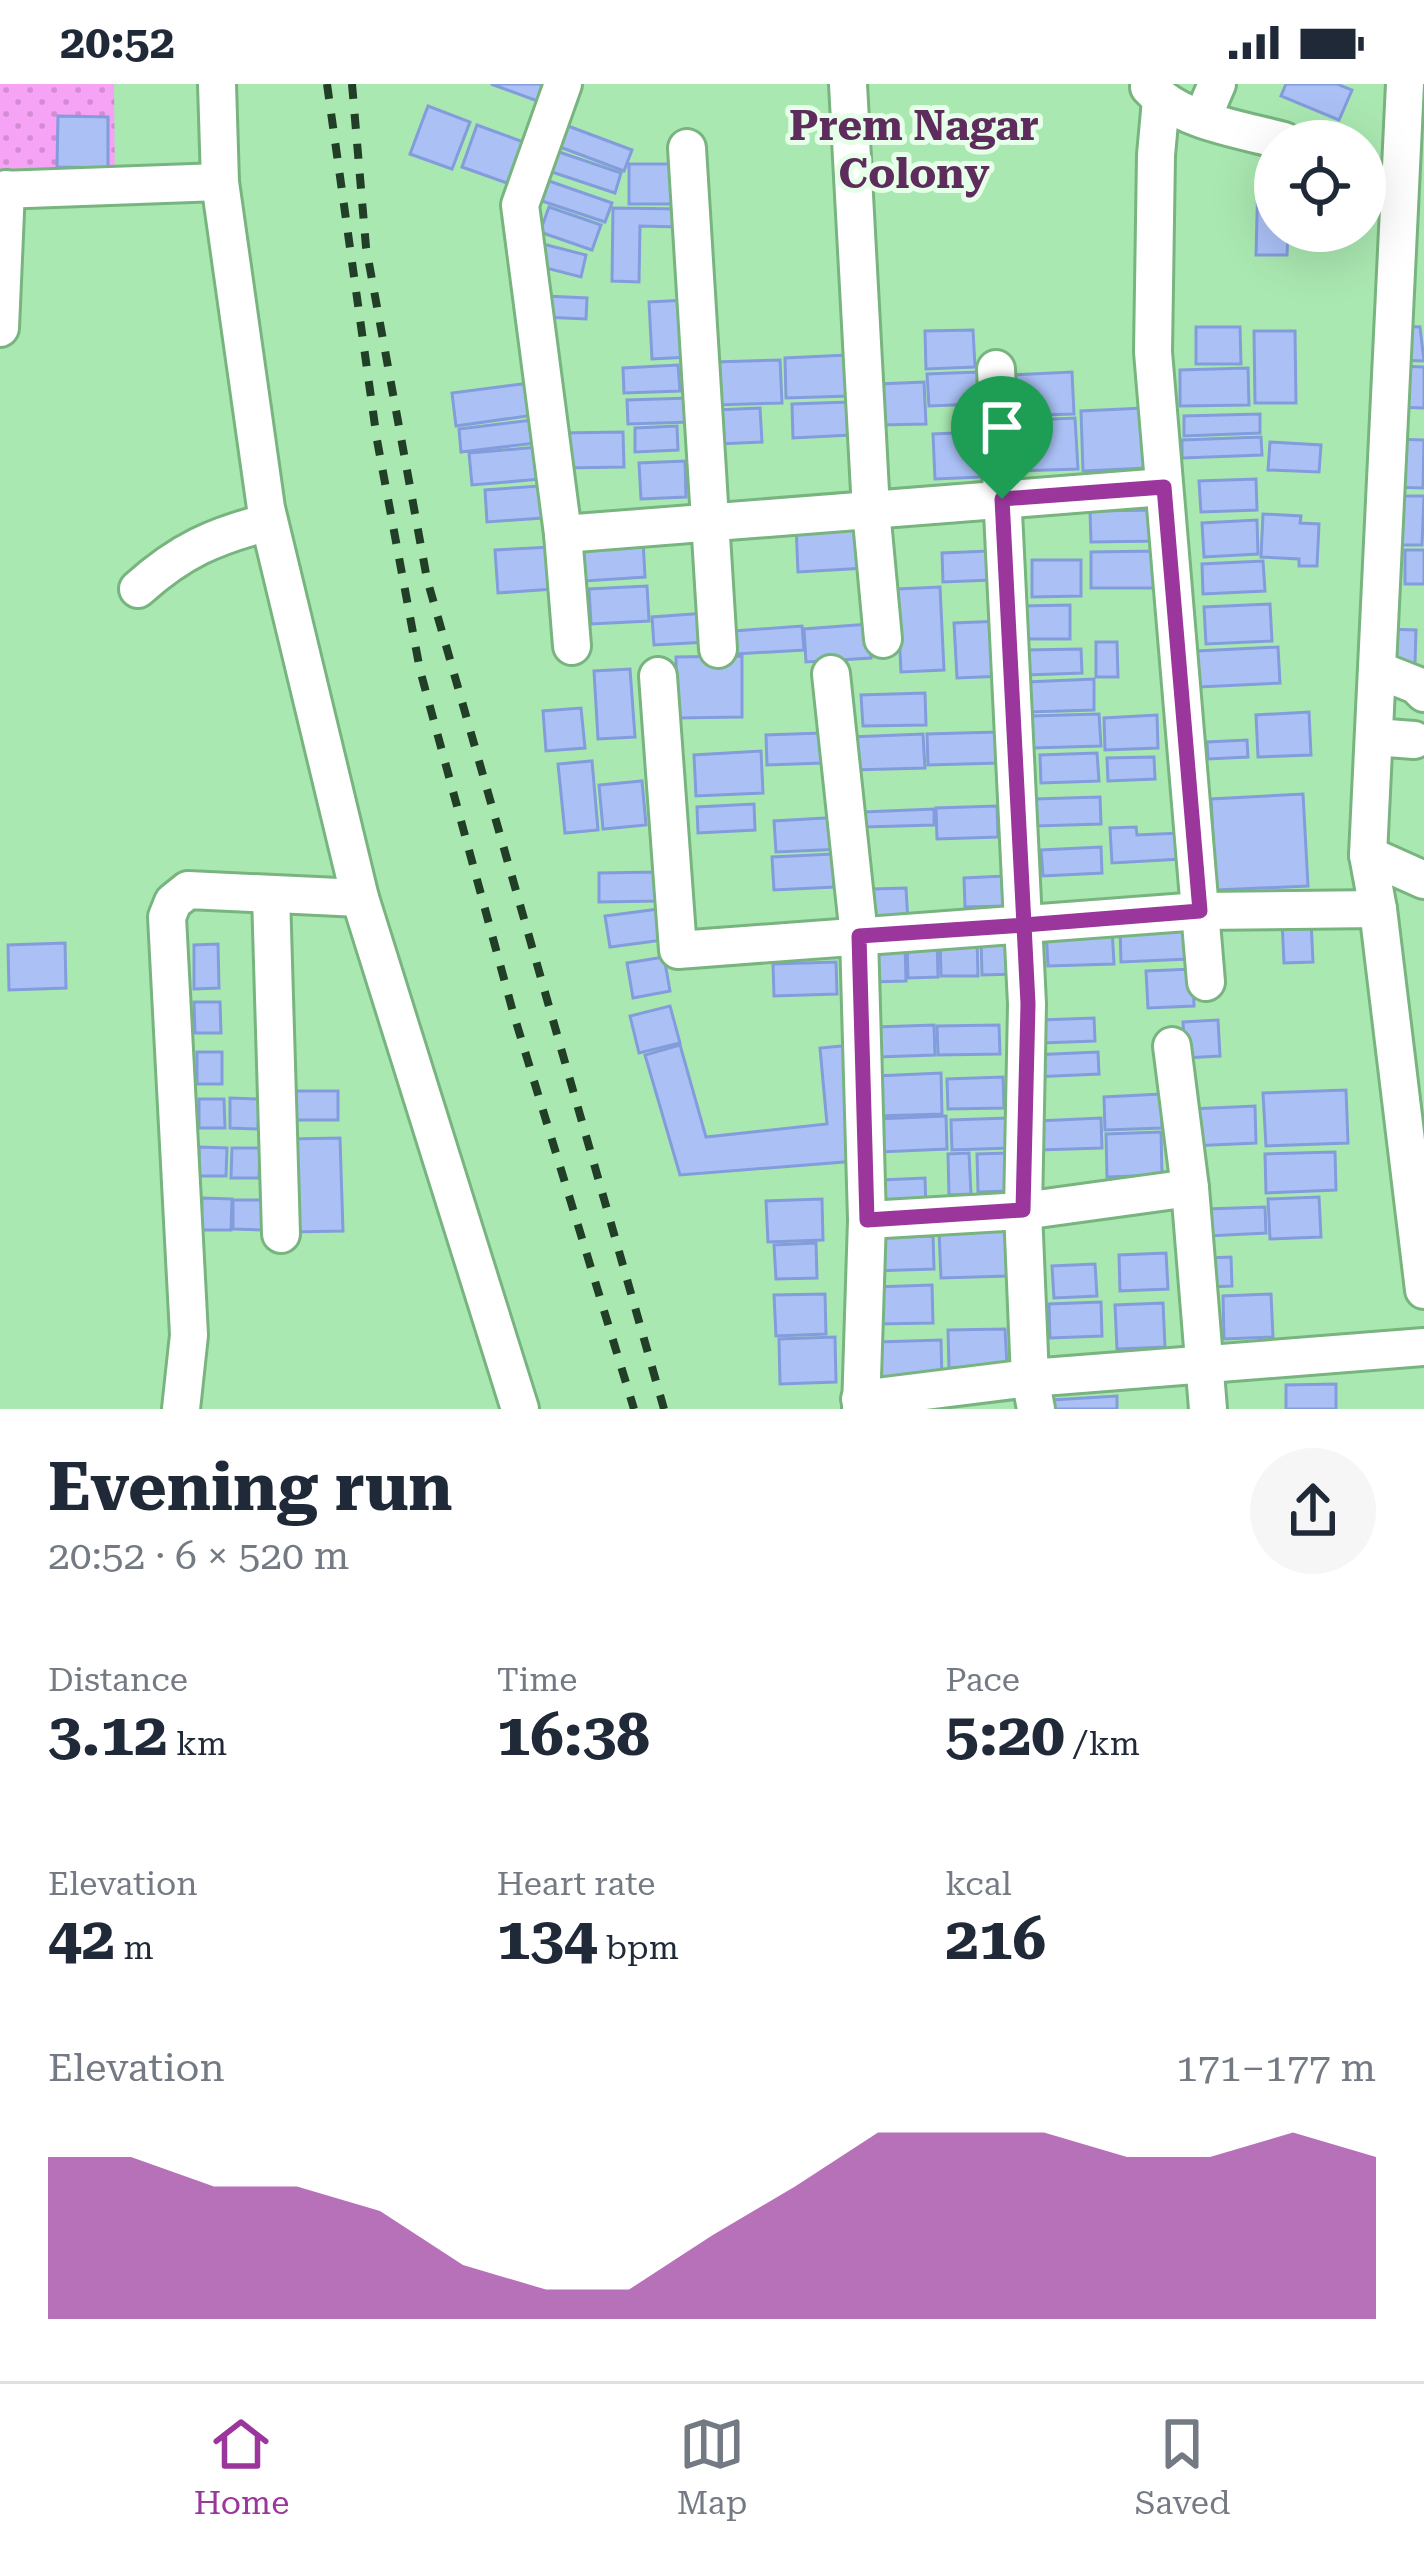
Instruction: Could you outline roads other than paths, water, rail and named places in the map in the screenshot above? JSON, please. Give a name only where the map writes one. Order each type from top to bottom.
[{"type":"street","points":[[217,84],[220,182],[269,522],[360,898],[520,1409]]},
{"type":"street","points":[[563,84],[520,205],[563,534],[572,646]]},
{"type":"street","points":[[848,84],[883,639]]},
{"type":"street","points":[[1202,119],[1217,84]]},
{"type":"street","points":[[1386,153],[1405,84]]},
{"type":"street","points":[[1154,92],[1202,119],[1254,133]]},
{"type":"street","points":[[1154,92],[1153,352],[1206,982]]},
{"type":"street","points":[[687,148],[718,649]]},
{"type":"street","points":[[0,328],[3,189],[220,182]]},
{"type":"street","points":[[1386,187],[1410,304],[1378,670],[1368,855],[1424,1290]]},
{"type":"street","points":[[996,369],[1028,1004],[1023,1210],[1033,1394]]},
{"type":"street","points":[[563,534],[1164,487]]},
{"type":"street","points":[[138,589],[173,557],[269,522]]},
{"type":"street","points":[[1378,670],[1424,693]]},
{"type":"street","points":[[831,674],[859,936],[867,1220],[860,1404],[1033,1394],[1206,1366],[1424,1347]]},
{"type":"street","points":[[658,676],[678,950],[1200,911],[1378,909]]},
{"type":"street","points":[[1374,737],[1414,740]]},
{"type":"street","points":[[1368,855],[1424,880]]},
{"type":"street","points":[[181,1409],[189,1335],[167,917],[173,902],[188,890],[360,898]]},
{"type":"street","points":[[271,895],[281,1234]]},
{"type":"street","points":[[1172,1046],[1190,1188],[1208,1409]]},
{"type":"street","points":[[867,1220],[1023,1210],[1190,1188]]},
{"type":"railway","points":[[327,84],[377,440],[420,670],[513,1012],[634,1409]]},
{"type":"railway","points":[[352,84],[366,247],[427,579],[664,1409]]},
{"type":"district","name":"Prem Nagar Colony","points":[[914,149]]}]
